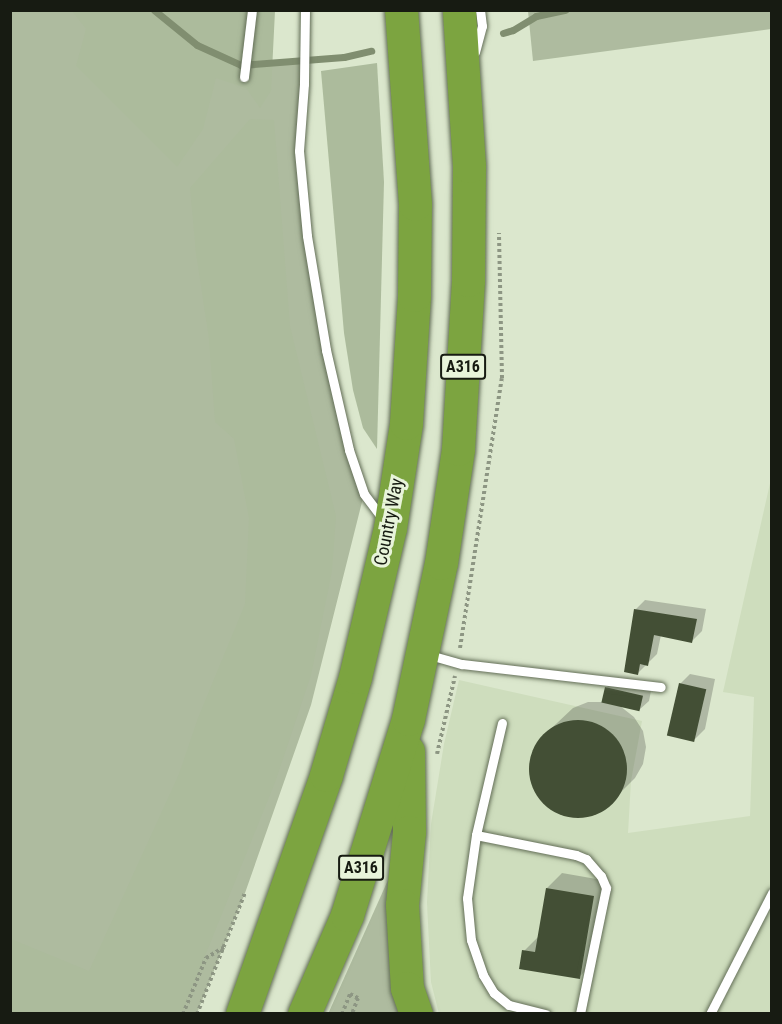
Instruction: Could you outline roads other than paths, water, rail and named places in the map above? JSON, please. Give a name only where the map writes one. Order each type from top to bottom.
[{"type":"highway","name":"Country Way","points":[[242,1014],[326,775],[355,677],[390,528],[406,423],[414,295],[415,204],[401,10]]},
{"type":"highway","name":"A316","points":[[304,1014],[347,915],[408,719],[441,563],[458,448],[468,280],[469,166],[459,10]]},
{"type":"highway","points":[[408,719],[409,832],[402,905],[407,988],[416,1014]]},
{"type":"lane","points":[[244,77],[252,10]]},
{"type":"lane","points":[[305,10],[303,24],[304,84],[299,151],[307,236],[326,350],[348,450],[363,494],[390,528]]},
{"type":"lane","points":[[465,89],[482,26],[480,10]]},
{"type":"lane","points":[[422,653],[462,664],[661,687]]},
{"type":"lane","points":[[502,723],[476,835],[467,898],[471,940],[483,975],[494,993],[509,1005],[546,1014]]},
{"type":"lane","points":[[476,835],[576,855],[586,859],[601,876],[606,888],[580,1014]]},
{"type":"lane","points":[[710,1014],[771,893]]},
{"type":"waterway","points":[[154,10],[197,45],[241,65],[344,57],[371,51]]},
{"type":"waterway","points":[[503,33],[513,30],[536,16],[565,10]]}]
